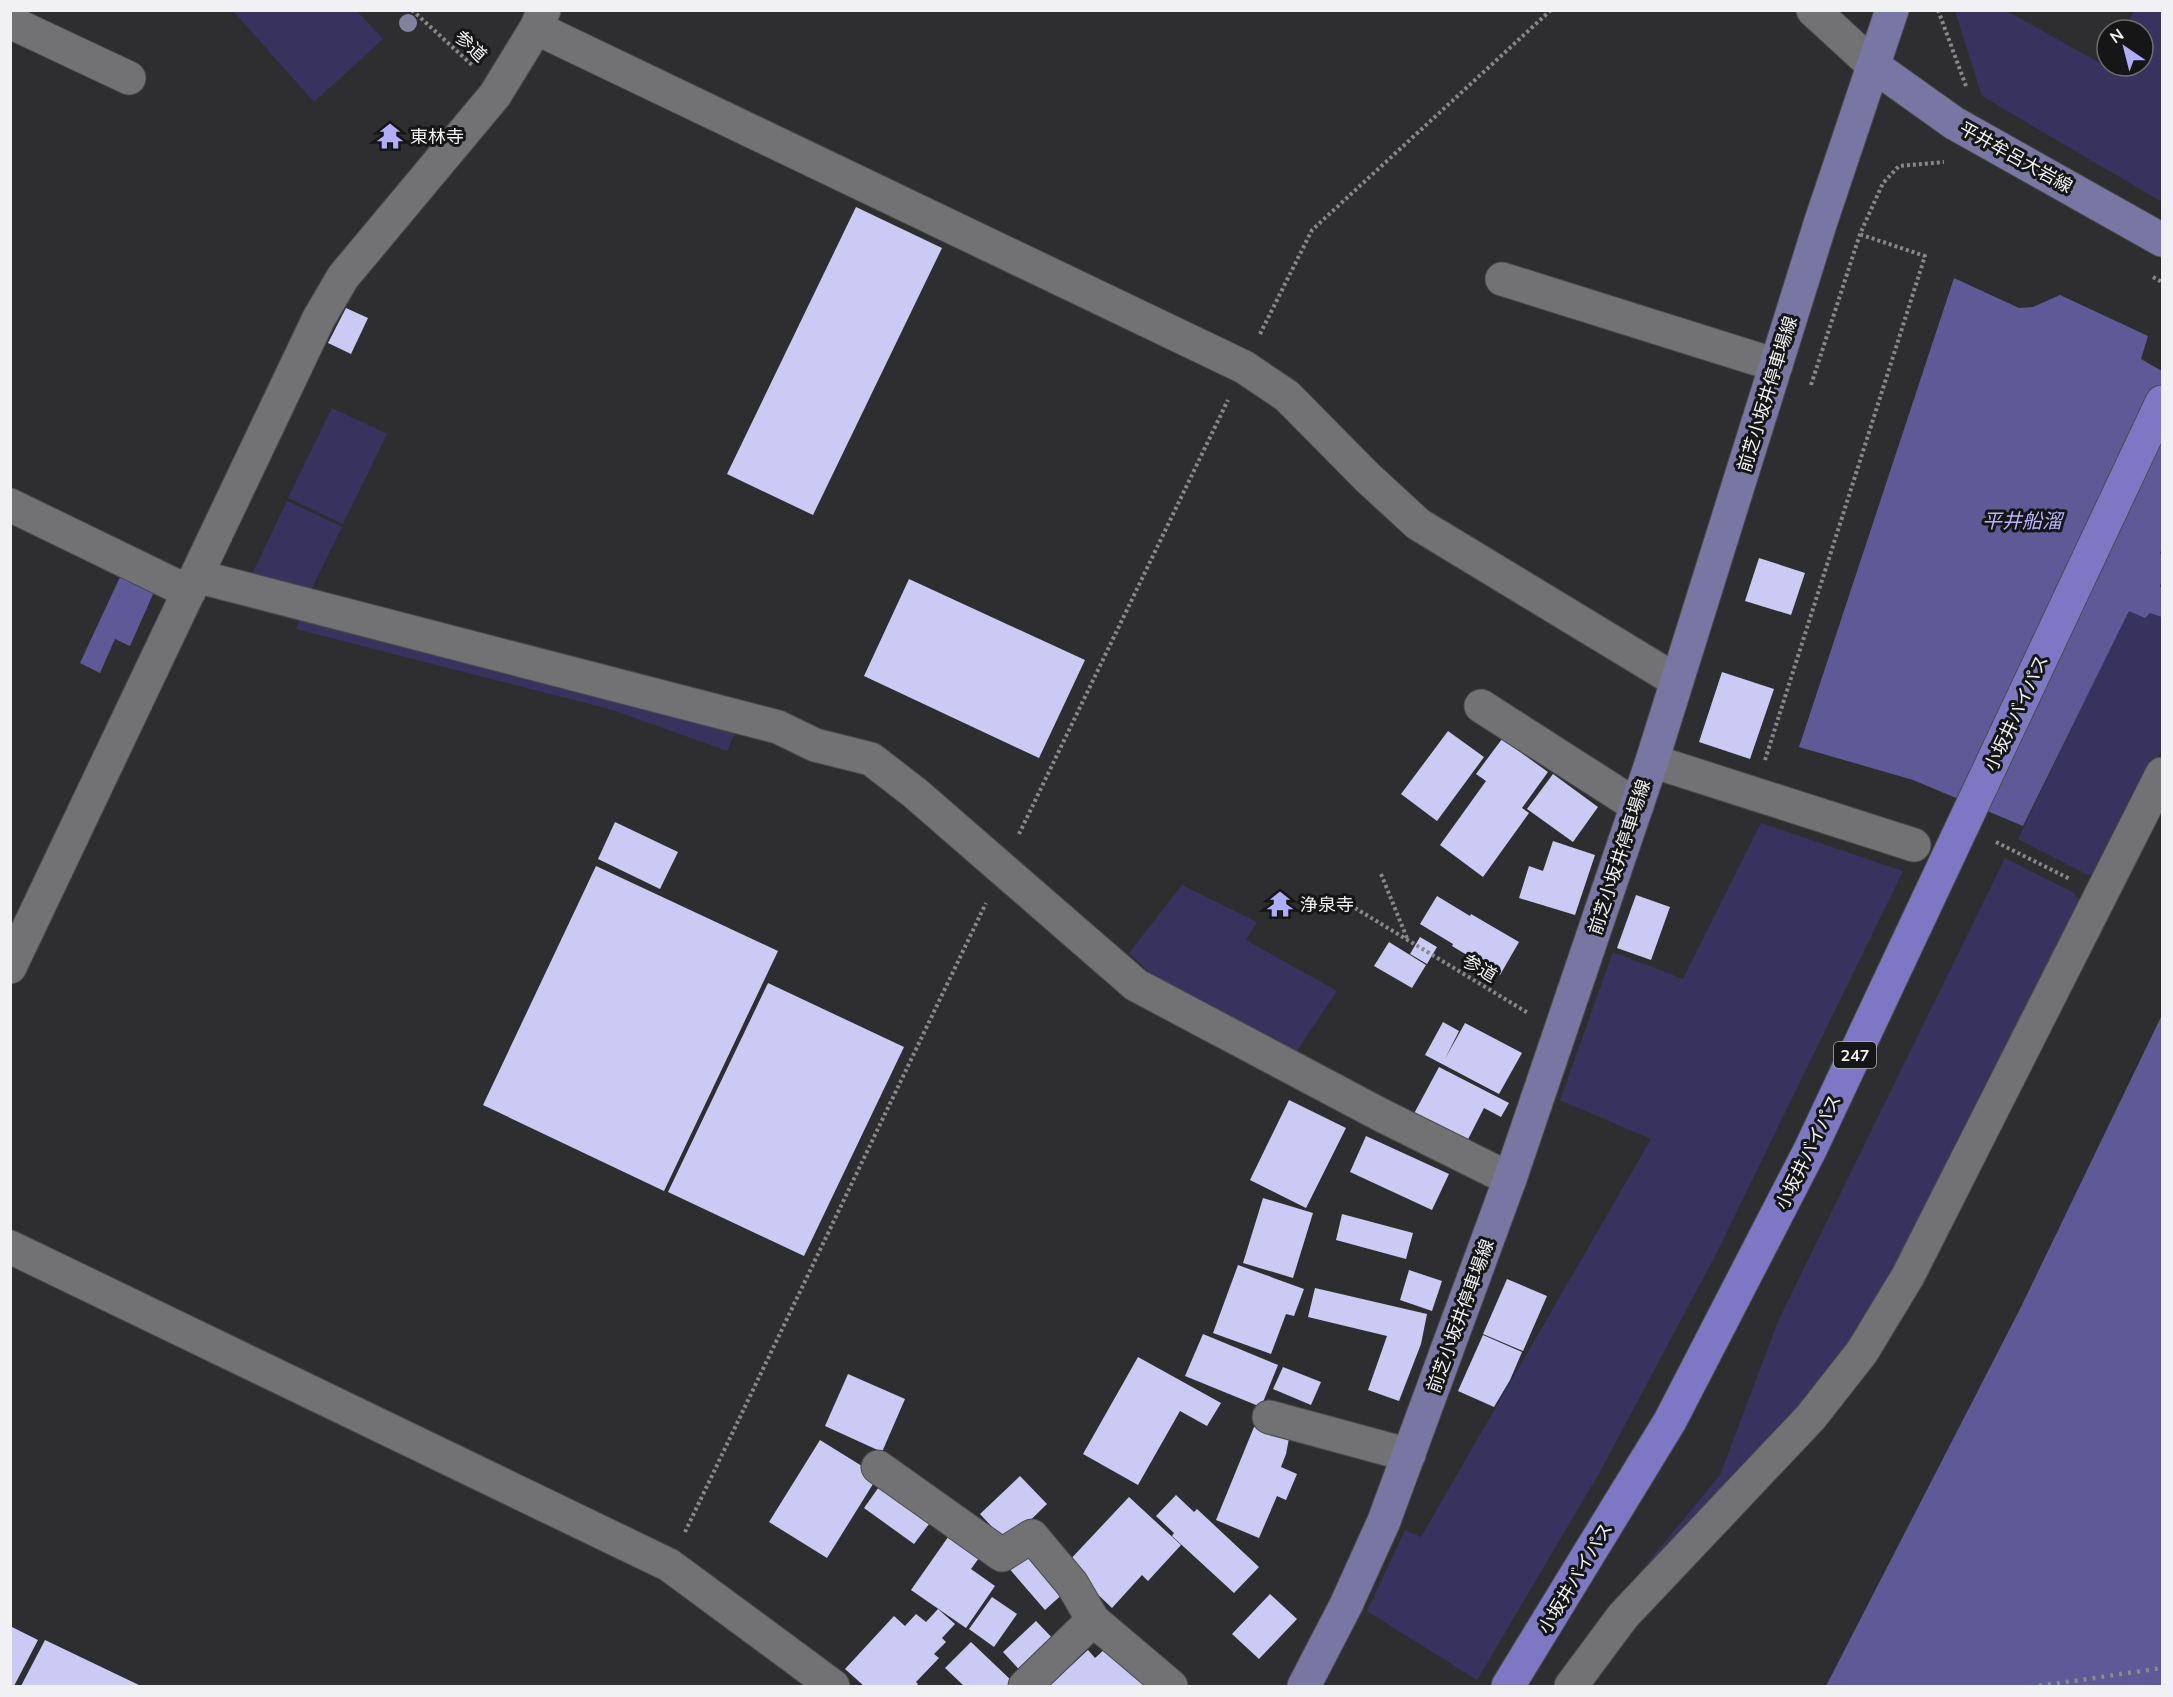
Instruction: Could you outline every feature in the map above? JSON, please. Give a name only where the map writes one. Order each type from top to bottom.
[{"type":"highway","name":"小坂井バイパス","points":[[1508,1686],[1670,1420],[1805,1160],[2163,402]]},
{"type":"main road","name":"前芝小坂井停車場線","points":[[1304,1686],[1346,1605],[1384,1521],[1510,1179],[1652,761],[1821,221],[1892,10]]},
{"type":"main road","name":"平井牟呂大岩線","points":[[1874,66],[1954,123],[2163,240]]},
{"type":"street","points":[[1813,10],[1874,66]]},
{"type":"street","points":[[10,967],[319,318],[343,277],[495,95],[540,19],[1244,367],[1287,396],[1367,477],[1418,524],[1677,681]]},
{"type":"street","points":[[10,22],[129,78]]},
{"type":"street","points":[[1502,279],[1776,365]]},
{"type":"street","points":[[10,505],[192,584],[778,727],[815,745],[871,759],[915,793],[1136,985],[1383,1116],[1510,1179]]},
{"type":"street","points":[[1481,706],[1637,806]]},
{"type":"street","points":[[1652,761],[1914,845]]},
{"type":"street","points":[[1571,1686],[1623,1616],[1811,1417],[1862,1352],[1908,1276],[2163,774]]},
{"type":"street","points":[[10,1247],[669,1566],[832,1686]]},
{"type":"street","points":[[1269,1417],[1409,1455]]},
{"type":"street","points":[[878,1467],[1002,1555],[1032,1536],[1072,1584],[1094,1620],[1171,1686]]},
{"type":"street","points":[[1025,1686],[1094,1620]]},
{"type":"path","name":"参道","points":[[412,10],[477,70]]},
{"type":"path","points":[[669,1566],[1002,869],[1312,230],[1551,10]]},
{"type":"path","points":[[1810,388],[1860,234],[1883,183],[1899,166],[1943,161],[1954,167]]},
{"type":"path","points":[[1753,795],[1925,256],[1821,221]]},
{"type":"path","points":[[2152,276],[2163,282]]},
{"type":"path","points":[[1990,839],[2101,894]]},
{"type":"path","points":[[1381,874],[1408,939]]},
{"type":"path","name":"参道","points":[[1355,908],[1537,1019]]},
{"type":"shaded area","points":[[233,11],[357,11],[383,39],[314,102]]},
{"type":"shaded area","points":[[1955,11],[2007,11],[2095,60],[2095,78],[2155,78],[2155,18],[2130,18],[2134,11],[2162,11],[2162,202],[1982,96]]},
{"type":"shaded area","points":[[332,408],[387,434],[343,524],[288,498]]},
{"type":"shaded area","points":[[287,501],[342,527],[311,590],[252,574]]},
{"type":"shaded area","points":[[2129,610],[2150,612],[2162,617],[2162,750],[2099,873],[2088,875],[2018,839]]},
{"type":"shaded area","points":[[300,620],[735,733],[727,751],[613,710],[296,629]]},
{"type":"shaded area","points":[[1761,823],[1903,871],[1715,1256],[1601,1470],[1477,1680],[1367,1611],[1405,1530],[1421,1537],[1651,1139],[1560,1100],[1613,952],[1683,979]]},
{"type":"shaded area","points":[[2005,858],[2074,893],[2082,904],[1902,1260],[1856,1336],[1801,1406],[1613,1605],[1720,1475],[1779,1319]]},
{"type":"shaded area","points":[[1182,885],[1257,922],[1246,940],[1337,991],[1296,1052],[1154,977],[1129,953]]},
{"type":"water","name":"平井船溜","points":[[1954,278],[2019,308],[2033,307],[2060,295],[2148,336],[2141,359],[2162,371],[2162,549],[2160,553],[2162,554],[2162,581],[2160,586],[2162,589],[2162,617],[2150,613],[2145,618],[2129,611],[2023,826],[1913,780],[1799,747]]},
{"type":"water","points":[[120,577],[154,592],[130,646],[115,639],[100,673],[80,663]]},
{"type":"water","points":[[2162,1015],[2162,1686],[1826,1686],[2020,1309]]},
{"type":"building","points":[[856,207],[942,248],[813,515],[727,474]]},
{"type":"building","points":[[346,308],[368,318],[351,354],[328,343]]},
{"type":"building","points":[[1759,558],[1805,573],[1791,615],[1745,601]]},
{"type":"building","points":[[909,579],[1085,660],[1039,758],[864,676]]},
{"type":"building","points":[[1722,672],[1774,689],[1750,759],[1699,742]]},
{"type":"building","points":[[1448,731],[1484,757],[1437,821],[1401,794]]},
{"type":"building","points":[[1502,739],[1548,772],[1522,808],[1529,813],[1483,877],[1440,845],[1486,781],[1476,774]]},
{"type":"building","points":[[1553,774],[1598,807],[1573,842],[1527,809]]},
{"type":"building","points":[[615,822],[678,852],[660,889],[598,859]]},
{"type":"building","points":[[1553,841],[1595,855],[1575,915],[1519,898],[1529,866],[1543,871]]},
{"type":"building","points":[[596,866],[778,951],[664,1191],[483,1105]]},
{"type":"building","points":[[1636,895],[1670,907],[1651,960],[1617,948]]},
{"type":"building","points":[[1437,896],[1519,942],[1500,975],[1420,924]]},
{"type":"building","points":[[1420,937],[1437,947],[1427,964],[1410,954]]},
{"type":"building","points":[[1389,942],[1426,965],[1412,988],[1374,966]]},
{"type":"building","points":[[768,983],[904,1047],[804,1256],[668,1192]]},
{"type":"building","points":[[1443,1022],[1459,1031],[1445,1059],[1465,1023],[1522,1053],[1499,1094],[1425,1055]]},
{"type":"building","points":[[1439,1067],[1509,1103],[1501,1117],[1484,1108],[1463,1149],[1410,1121]]},
{"type":"building","points":[[1289,1100],[1346,1128],[1306,1208],[1250,1180]]},
{"type":"building","points":[[1366,1136],[1449,1174],[1432,1210],[1350,1172]]},
{"type":"building","points":[[1263,1198],[1313,1213],[1293,1278],[1243,1263]]},
{"type":"building","points":[[1342,1214],[1413,1233],[1406,1259],[1336,1240]]},
{"type":"building","points":[[1238,1265],[1304,1289],[1294,1316],[1286,1314],[1271,1354],[1213,1333]]},
{"type":"building","points":[[1409,1270],[1442,1281],[1432,1311],[1400,1300]]},
{"type":"building","points":[[1507,1279],[1547,1296],[1523,1351],[1483,1334]]},
{"type":"building","points":[[1315,1288],[1427,1314],[1421,1344],[1399,1401],[1368,1390],[1387,1336],[1308,1317]]},
{"type":"building","points":[[1203,1334],[1278,1365],[1261,1407],[1185,1376]]},
{"type":"building","points":[[1483,1335],[1522,1352],[1510,1380],[1494,1407],[1458,1391]]},
{"type":"building","points":[[1138,1357],[1221,1403],[1207,1426],[1180,1411],[1138,1485],[1083,1454]]},
{"type":"building","points":[[1283,1367],[1321,1382],[1311,1405],[1273,1389]]},
{"type":"building","points":[[848,1374],[905,1399],[882,1452],[825,1426]]},
{"type":"building","points":[[1254,1427],[1290,1433],[1281,1467],[1297,1474],[1286,1500],[1277,1496],[1259,1538],[1216,1520]]},
{"type":"building","points":[[820,1440],[878,1476],[827,1558],[769,1522]]},
{"type":"building","points":[[1020,1476],[1047,1504],[1007,1543],[980,1514]]},
{"type":"building","points":[[881,1484],[932,1520],[914,1544],[864,1508]]},
{"type":"building","points":[[1176,1495],[1194,1512],[1197,1509],[1259,1567],[1234,1593],[1172,1536],[1174,1533],[1156,1516]]},
{"type":"building","points":[[1129,1497],[1181,1545],[1148,1581],[1142,1575],[1112,1608],[1066,1564]]},
{"type":"building","points":[[953,1530],[984,1551],[971,1569],[995,1586],[966,1628],[911,1590]]},
{"type":"building","points":[[1029,1546],[1067,1590],[1045,1610],[1007,1566]]},
{"type":"building","points":[[1270,1594],[1297,1619],[1259,1659],[1232,1634]]},
{"type":"building","points":[[992,1597],[1017,1614],[994,1647],[969,1629]]},
{"type":"building","points":[[938,1609],[955,1624],[942,1638],[946,1642],[934,1654],[939,1658],[916,1682],[918,1684],[916,1686],[864,1686],[845,1669],[894,1616],[905,1626],[916,1614],[926,1622]]},
{"type":"building","points":[[1036,1621],[1059,1645],[1026,1677],[1003,1652]]},
{"type":"building","points":[[10,1626],[38,1640],[14,1686],[10,1686]]},
{"type":"building","points":[[45,1640],[141,1686],[21,1686]]},
{"type":"building","points":[[971,1642],[1013,1682],[1008,1686],[964,1686],[945,1668]]},
{"type":"building","points":[[1106,1648],[1151,1686],[1049,1686],[1088,1650],[1095,1658]]},
{"type":"railway","points":[[2039,1686],[2162,1668]]},
{"type":"place","name":"東林寺","points":[[390,136]]},
{"type":"place","name":"浄泉寺","points":[[1280,904]]}]
